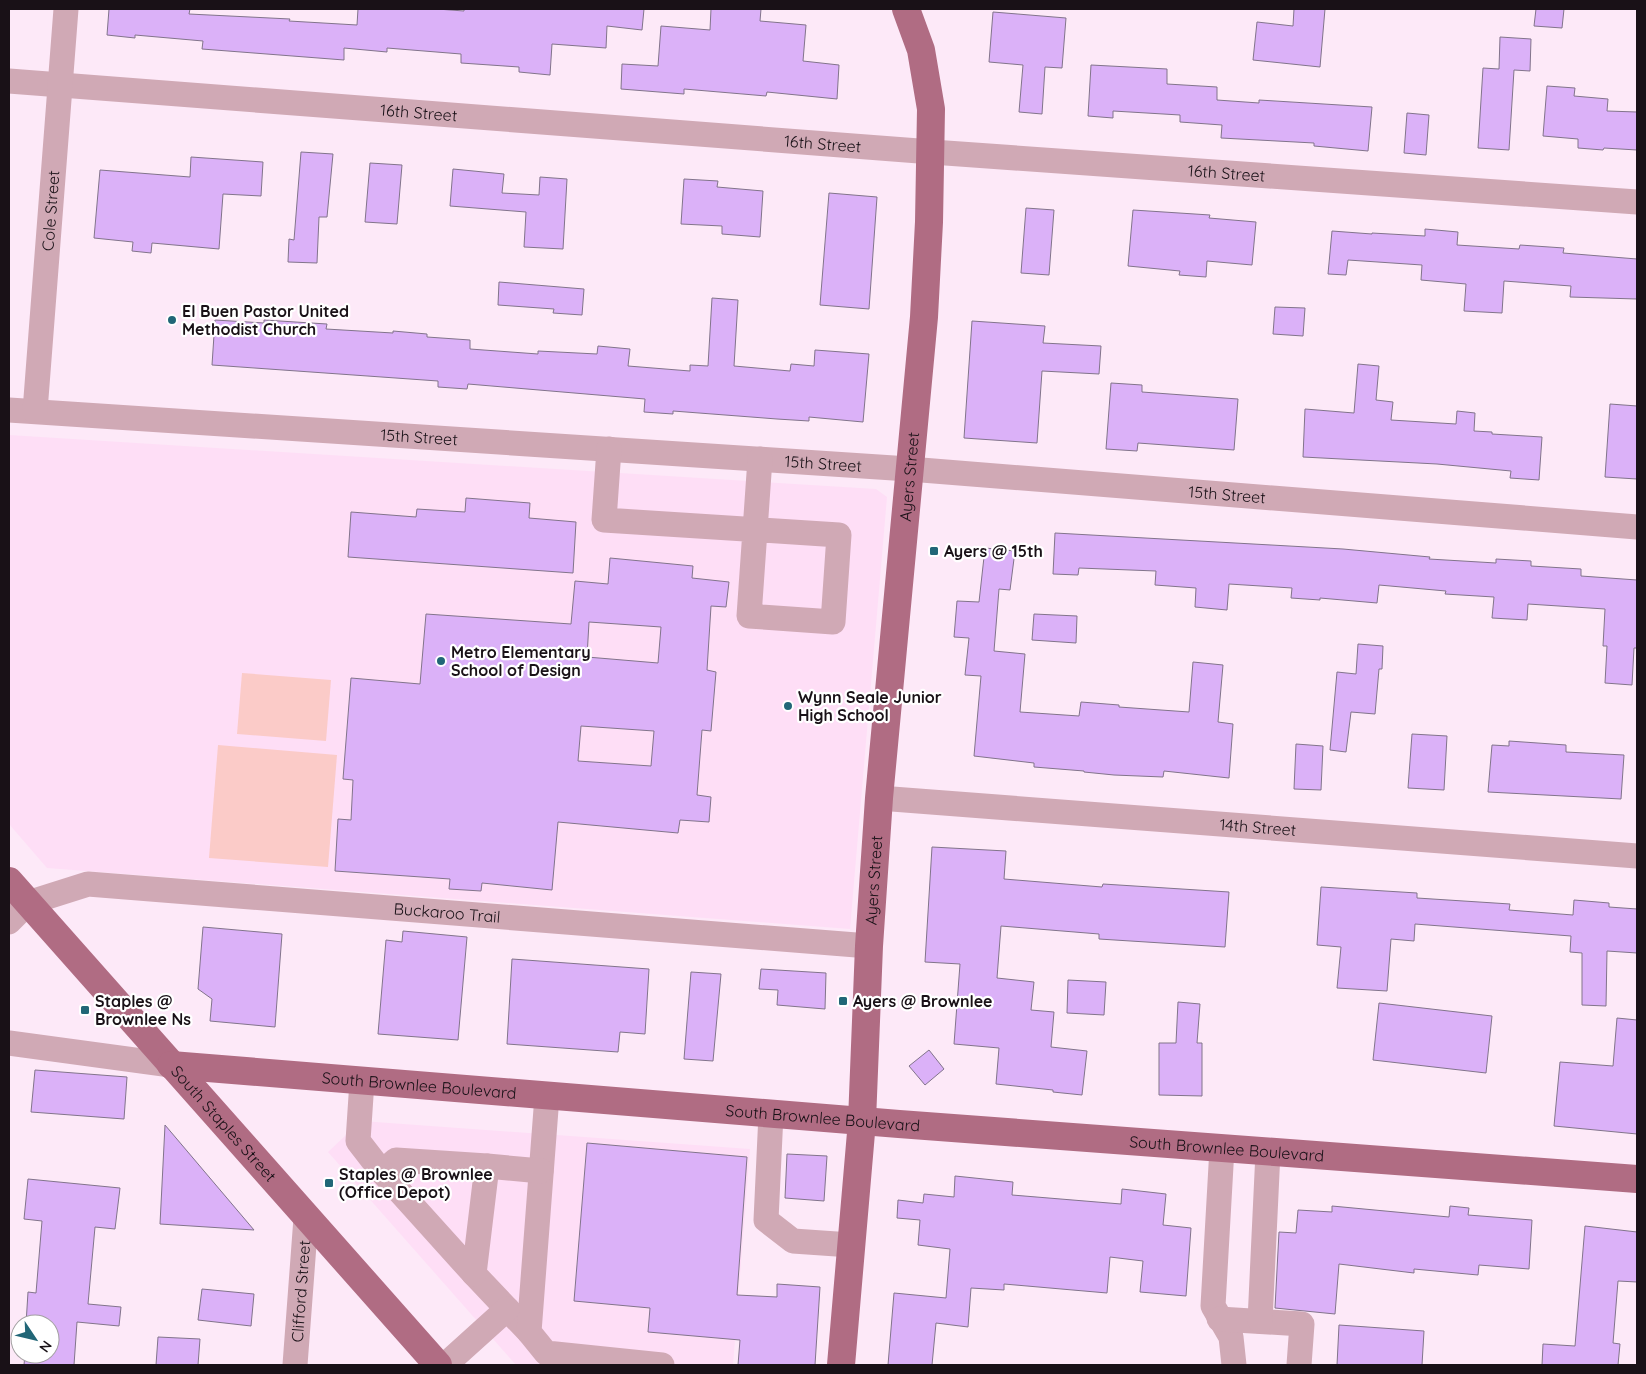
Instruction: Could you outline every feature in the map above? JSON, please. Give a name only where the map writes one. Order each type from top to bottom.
[{"type":"main road","name":"Ayers Street","points":[[841,1365],[862,1121],[869,946],[879,798],[924,317],[932,152],[931,109],[922,50],[906,9]]},
{"type":"main road","name":"South Staples Street","points":[[9,881],[438,1365]]},
{"type":"main road","name":"South Brownlee Boulevard","points":[[171,1065],[771,1114],[1637,1179]]},
{"type":"street","name":"Cole Street","points":[[35,411],[66,9]]},
{"type":"street","name":"16th Street","points":[[9,81],[932,152],[1637,202]]},
{"type":"street","name":"15th Street","points":[[9,410],[909,469],[1637,527]]},
{"type":"street","points":[[609,449],[604,520],[756,530],[839,535],[833,622],[749,616],[756,530],[760,459]]},
{"type":"street","name":"14th Street","points":[[879,798],[1637,856]]},
{"type":"street","name":"Buckaroo Trail","points":[[28,902],[88,884],[869,946]]},
{"type":"street","points":[[9,922],[28,902]]},
{"type":"street","name":"South Brownlee Boulevard","points":[[9,1043],[171,1065]]},
{"type":"street","points":[[362,1081],[358,1141],[382,1172],[529,1332],[546,1353],[662,1365]]},
{"type":"street","points":[[529,1332],[547,1096]]},
{"type":"street","points":[[771,1114],[766,1220],[792,1241],[851,1245]]},
{"type":"street","points":[[1222,1148],[1213,1306],[1231,1337],[1234,1365]]},
{"type":"street","points":[[1260,1321],[1268,1152]]},
{"type":"street","points":[[382,1172],[396,1160],[487,1166],[541,1172]]},
{"type":"street","points":[[474,1274],[487,1166]]},
{"type":"street","name":"Clifford Street","points":[[295,1365],[306,1218]]},
{"type":"street","points":[[445,1365],[507,1309]]},
{"type":"street","points":[[1219,1319],[1302,1324],[1299,1365]]},
{"type":"shaded area","name":"Metro Elementary School of Design","points":[[9,435],[876,489],[887,497],[850,929],[47,868],[9,824]]},
{"type":"shaded area","points":[[242,673],[331,680],[326,741],[237,734]]},
{"type":"shaded area","points":[[218,745],[337,755],[328,867],[209,858]]},
{"type":"shaded area","points":[[348,1120],[750,1149],[733,1365],[516,1365],[328,1152],[346,1135]]},
{"type":"building","points":[[109,9],[190,9],[189,14],[290,19],[289,21],[357,25],[358,9],[464,11],[464,9],[644,9],[642,30],[607,26],[606,48],[552,44],[550,75],[519,72],[519,67],[461,63],[461,54],[387,48],[387,52],[344,48],[344,60],[202,49],[203,41],[135,35],[135,38],[107,35]]},
{"type":"building","points":[[711,9],[761,9],[760,21],[806,25],[803,61],[839,65],[837,99],[767,92],[766,96],[684,89],[684,94],[621,89],[622,64],[658,66],[661,26],[710,30]]},
{"type":"building","points":[[1294,9],[1325,9],[1320,67],[1253,60],[1257,22],[1293,26]]},
{"type":"building","points":[[1536,9],[1564,9],[1562,28],[1534,26]]},
{"type":"building","points":[[993,12],[1066,18],[1062,68],[1045,67],[1042,114],[1019,112],[1023,65],[989,62]]},
{"type":"building","points":[[1500,37],[1531,39],[1530,71],[1514,70],[1509,150],[1478,148],[1483,68],[1499,69]]},
{"type":"building","points":[[1091,65],[1167,69],[1167,84],[1217,87],[1217,100],[1259,103],[1259,100],[1372,107],[1368,151],[1314,146],[1314,143],[1221,138],[1222,125],[1180,122],[1180,115],[1113,111],[1113,118],[1088,116]]},
{"type":"building","points":[[1547,86],[1575,88],[1574,96],[1608,99],[1607,111],[1637,112],[1637,150],[1578,148],[1578,139],[1543,136]]},
{"type":"building","points":[[1407,113],[1429,115],[1426,155],[1404,153]]},
{"type":"building","points":[[301,152],[333,154],[327,217],[319,217],[317,263],[288,262],[289,239],[294,240]]},
{"type":"building","points":[[191,157],[263,162],[261,196],[223,194],[219,249],[152,243],[151,253],[132,251],[133,242],[94,238],[100,170],[190,177]]},
{"type":"building","points":[[370,163],[402,165],[397,224],[365,222]]},
{"type":"building","points":[[453,169],[504,174],[502,193],[539,195],[540,177],[567,179],[563,249],[524,247],[526,212],[450,206]]},
{"type":"building","points":[[684,179],[718,181],[717,187],[763,191],[760,237],[722,234],[722,226],[681,224]]},
{"type":"building","points":[[829,193],[877,197],[869,309],[820,305]]},
{"type":"building","points":[[1026,208],[1054,210],[1049,275],[1021,273]]},
{"type":"building","points":[[1133,210],[1210,215],[1209,218],[1256,222],[1252,265],[1207,261],[1206,277],[1179,275],[1180,271],[1128,266]]},
{"type":"building","points":[[1425,229],[1458,232],[1457,245],[1519,249],[1520,245],[1564,248],[1563,253],[1637,259],[1637,299],[1570,297],[1571,286],[1504,281],[1502,313],[1464,311],[1466,284],[1421,280],[1422,265],[1348,260],[1346,275],[1328,274],[1332,231],[1425,236]]},
{"type":"building","points":[[499,282],[584,289],[582,315],[553,313],[554,309],[498,305]]},
{"type":"building","points":[[712,298],[738,300],[734,366],[790,371],[791,364],[814,366],[815,350],[869,354],[863,422],[809,417],[809,421],[673,411],[673,414],[644,412],[645,399],[468,384],[467,389],[438,387],[438,381],[212,365],[215,320],[264,323],[264,320],[327,324],[326,329],[393,333],[393,331],[427,334],[427,337],[470,340],[470,349],[538,354],[538,351],[597,354],[598,346],[630,349],[628,366],[690,371],[690,365],[708,366]]},
{"type":"building","points":[[1275,307],[1305,308],[1303,336],[1273,334]]},
{"type":"building","points":[[972,321],[1045,326],[1043,343],[1101,346],[1099,374],[1042,371],[1037,443],[964,438]]},
{"type":"building","points":[[1358,364],[1379,366],[1376,400],[1393,402],[1391,420],[1456,424],[1457,411],[1475,413],[1474,431],[1542,437],[1539,480],[1510,478],[1511,471],[1437,464],[1303,457],[1305,409],[1354,413]]},
{"type":"building","points":[[1111,383],[1142,385],[1142,392],[1238,399],[1234,450],[1138,443],[1137,451],[1106,449]]},
{"type":"building","points":[[1610,404],[1637,406],[1637,479],[1605,477]]},
{"type":"building","points":[[466,498],[530,503],[529,518],[576,522],[573,573],[348,557],[351,512],[416,517],[417,509],[465,512]]},
{"type":"building","points":[[1055,533],[1343,549],[1430,557],[1429,559],[1496,563],[1496,559],[1531,561],[1531,566],[1581,569],[1581,576],[1637,580],[1637,648],[1634,648],[1632,685],[1605,683],[1607,646],[1603,646],[1605,609],[1528,604],[1527,620],[1492,618],[1494,597],[1445,594],[1446,591],[1379,585],[1377,603],[1320,598],[1320,600],[1291,598],[1292,588],[1229,584],[1227,610],[1195,607],[1196,588],[1155,585],[1156,571],[1079,568],[1078,575],[1053,574]]},
{"type":"building","points":[[985,548],[1015,551],[1010,590],[999,589],[994,651],[1025,654],[1020,712],[1079,716],[1081,702],[1189,712],[1193,662],[1223,665],[1218,722],[1233,724],[1229,778],[1164,771],[1163,777],[1114,775],[1034,767],[1034,763],[974,756],[981,676],[965,675],[969,638],[954,637],[957,601],[979,602]]},
{"type":"building","points":[[610,558],[693,566],[692,578],[729,582],[726,607],[711,606],[707,670],[716,672],[711,731],[702,730],[697,795],[711,797],[709,822],[680,820],[678,833],[558,822],[552,890],[482,883],[481,891],[449,889],[450,879],[335,871],[338,819],[351,820],[353,780],[343,779],[351,678],[420,684],[426,614],[571,624],[575,581],[608,584]],"holes":[[[589,622],[661,627],[658,663],[587,657]],[[581,726],[654,731],[651,766],[578,761]]]},
{"type":"building","points":[[1034,614],[1077,616],[1076,643],[1032,640]]},
{"type":"building","points":[[1358,644],[1383,646],[1382,669],[1379,669],[1375,714],[1351,712],[1346,752],[1330,750],[1337,672],[1356,674]]},
{"type":"building","points":[[1412,734],[1447,736],[1444,790],[1408,788]]},
{"type":"building","points":[[1509,741],[1566,745],[1566,752],[1624,755],[1621,799],[1488,792],[1492,745],[1509,746]]},
{"type":"building","points":[[1296,744],[1323,746],[1321,790],[1294,789]]},
{"type":"building","points":[[932,847],[1006,851],[1004,879],[1102,887],[1103,884],[1229,892],[1225,947],[1099,939],[1099,934],[1001,926],[997,978],[1034,982],[1031,1010],[1054,1012],[1051,1047],[1087,1051],[1082,1095],[996,1084],[999,1048],[954,1044],[960,964],[925,962]]},
{"type":"building","points":[[1321,887],[1417,893],[1417,898],[1510,904],[1509,910],[1573,915],[1574,900],[1609,903],[1609,907],[1637,909],[1637,953],[1607,951],[1606,1006],[1582,1005],[1582,953],[1570,952],[1571,936],[1415,924],[1414,941],[1391,939],[1387,991],[1337,988],[1341,947],[1317,945]]},
{"type":"building","points":[[203,927],[282,934],[275,1027],[210,1021],[212,999],[198,989]]},
{"type":"building","points":[[403,931],[467,937],[458,1040],[378,1034],[386,940],[402,942]]},
{"type":"building","points":[[512,959],[649,969],[645,1034],[620,1032],[618,1052],[507,1044]]},
{"type":"building","points":[[761,969],[826,973],[825,1009],[777,1005],[778,990],[759,989]]},
{"type":"building","points":[[691,972],[721,974],[713,1061],[684,1059]]},
{"type":"building","points":[[1068,980],[1106,982],[1104,1015],[1067,1013]]},
{"type":"building","points":[[1178,1002],[1200,1004],[1197,1043],[1202,1043],[1202,1096],[1159,1095],[1159,1043],[1176,1043]]},
{"type":"building","points":[[1379,1003],[1492,1016],[1486,1073],[1373,1060]]},
{"type":"building","points":[[1617,1018],[1637,1020],[1637,1134],[1554,1126],[1560,1062],[1613,1066]]},
{"type":"building","points":[[929,1050],[944,1069],[925,1085],[909,1066]]},
{"type":"building","points":[[35,1070],[127,1077],[124,1119],[31,1112]]},
{"type":"building","points":[[165,1125],[254,1230],[160,1224]]},
{"type":"building","points":[[587,1143],[747,1157],[737,1295],[777,1297],[777,1284],[820,1287],[815,1365],[738,1365],[740,1340],[648,1332],[650,1308],[574,1301]]},
{"type":"building","points":[[787,1154],[827,1156],[824,1201],[785,1198]]},
{"type":"building","points":[[955,1176],[1013,1182],[1012,1195],[1121,1204],[1122,1189],[1166,1194],[1163,1225],[1191,1228],[1186,1296],[1140,1292],[1143,1261],[1110,1257],[1107,1293],[1004,1284],[1004,1290],[971,1288],[968,1327],[936,1323],[932,1365],[888,1365],[894,1293],[946,1298],[950,1249],[918,1245],[920,1220],[897,1218],[898,1200],[923,1203],[924,1194],[954,1197]]},
{"type":"building","points":[[28,1179],[120,1188],[115,1229],[95,1227],[88,1304],[121,1307],[119,1326],[77,1322],[74,1365],[24,1365],[60,1364],[60,1314],[27,1314],[28,1292],[36,1293],[42,1221],[24,1219]]},
{"type":"building","points":[[1332,1206],[1449,1217],[1450,1206],[1469,1208],[1468,1215],[1532,1220],[1529,1269],[1479,1265],[1478,1275],[1414,1269],[1414,1273],[1339,1264],[1335,1314],[1275,1308],[1279,1232],[1296,1233],[1298,1210],[1332,1212]]},
{"type":"building","points":[[1585,1226],[1637,1232],[1637,1282],[1618,1281],[1613,1343],[1620,1344],[1618,1365],[1542,1365],[1543,1344],[1575,1346]]},
{"type":"building","points":[[202,1289],[254,1294],[251,1326],[198,1320]]},
{"type":"building","points":[[1339,1325],[1424,1331],[1422,1365],[1337,1365]]},
{"type":"building","points":[[158,1337],[200,1339],[198,1365],[156,1365]]},
{"type":"place","name":"El Buen Pastor United Methodist Church","points":[[172,320]]},
{"type":"place","name":"Ayers @ 15th","points":[[934,551]]},
{"type":"place","name":"Metro Elementary School of Design","points":[[441,661]]},
{"type":"place","name":"Wynn Seale Junior High School","points":[[788,706]]},
{"type":"place","name":"Ayers @ Brownlee","points":[[843,1001]]},
{"type":"place","name":"Staples @ Brownlee Ns","points":[[85,1010]]},
{"type":"place","name":"Staples @ Brownlee (Office Depot)","points":[[329,1183]]}]
